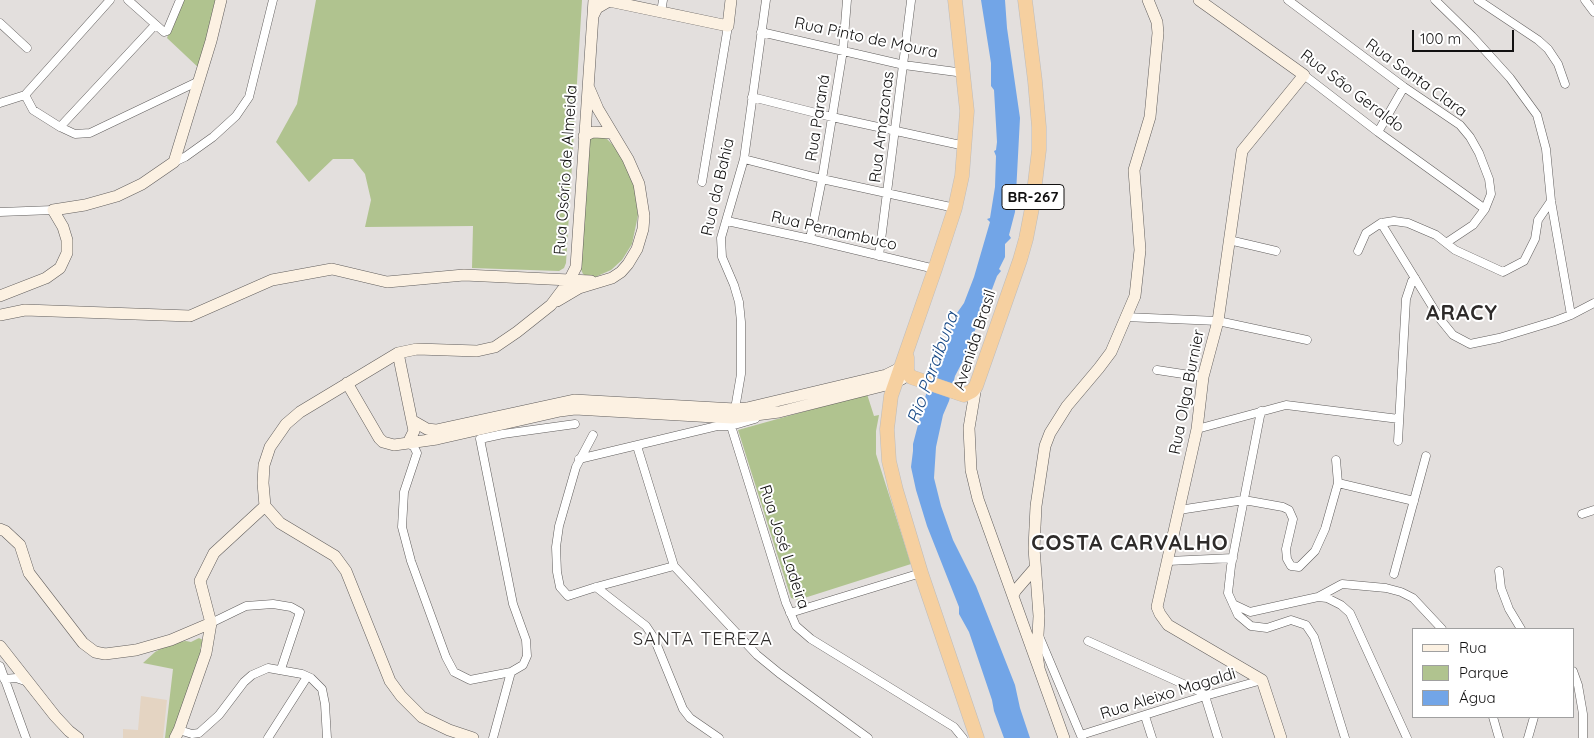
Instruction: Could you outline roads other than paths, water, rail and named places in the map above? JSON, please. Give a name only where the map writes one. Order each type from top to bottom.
[{"type":"highway","points":[[956,0],[967,111],[962,176],[955,208],[936,269],[907,352],[907,372],[910,375],[962,394],[972,391],[976,386]]},
{"type":"highway","name":"Avenida Brasil","points":[[976,386],[1026,239],[1038,159],[1039,127],[1025,0]]},
{"type":"highway","points":[[910,375],[896,381],[891,396],[887,429],[889,461],[921,573],[978,738]]},
{"type":"highway","points":[[891,396],[900,383],[910,375]]},
{"type":"street","points":[[0,103],[25,95],[110,0]]},
{"type":"street","points":[[128,0],[160,30],[167,31],[180,0]]},
{"type":"street","points":[[174,162],[221,0]]},
{"type":"street","points":[[0,212],[53,210],[85,205],[117,196],[142,184],[213,137],[236,116],[249,97],[273,0]]},
{"type":"street","name":"Rua Osório de Almeida","points":[[265,506],[264,466],[270,447],[286,424],[300,412],[398,353],[417,349],[477,351],[495,347],[551,305],[569,281],[577,264],[594,0]]},
{"type":"street","points":[[592,17],[597,8],[608,0],[662,6],[728,26]]},
{"type":"street","name":"Rua da Bahia","points":[[702,182],[731,0]]},
{"type":"street","name":"Rua da Bahia","points":[[733,418],[741,374],[741,322],[739,302],[722,257],[721,238],[744,159],[766,0]]},
{"type":"street","name":"Rua Paraná","points":[[810,239],[832,117],[847,0]]},
{"type":"street","name":"Rua São Geraldo","points":[[1199,0],[1485,209]]},
{"type":"street","name":"Rua Santa Clara","points":[[1288,0],[1404,87],[1460,125],[1470,137],[1490,179],[1491,194],[1485,209],[1473,225],[1446,243]]},
{"type":"street","points":[[1435,0],[1472,36],[1510,78],[1537,115],[1546,149],[1551,201],[1571,315]]},
{"type":"street","points":[[1478,0],[1538,40],[1548,49],[1558,64],[1565,84]]},
{"type":"street","points":[[1585,0],[1594,12]]},
{"type":"street","name":"Rua Amazonas","points":[[879,256],[911,1]]},
{"type":"street","points":[[1039,668],[1035,568],[1036,506],[1046,446],[1050,433],[1067,406],[1100,368],[1111,352],[1135,296],[1140,250],[1134,170],[1150,117],[1157,53],[1157,22],[1152,1]]},
{"type":"street","points":[[0,23],[28,48]]},
{"type":"street","points":[[60,127],[155,25]]},
{"type":"street","name":"Rua Pinto de Moura","points":[[761,32],[904,65],[964,73]]},
{"type":"street","name":"Rua Olga Burnier","points":[[1262,680],[1168,625],[1157,607],[1196,429],[1203,378],[1218,321],[1242,151],[1304,75]]},
{"type":"street","points":[[25,95],[33,110],[60,127],[75,134],[90,133],[199,81]]},
{"type":"street","points":[[551,305],[579,288],[612,278],[628,264],[638,249],[643,222],[642,194],[639,184],[628,159],[598,109],[588,84]]},
{"type":"street","points":[[1378,132],[1404,87]]},
{"type":"street","points":[[752,97],[832,117],[965,146]]},
{"type":"street","points":[[584,136],[593,132],[612,132]]},
{"type":"street","points":[[744,159],[822,179],[955,208]]},
{"type":"street","points":[[1358,251],[1366,233],[1381,223],[1394,221],[1408,222],[1436,235],[1456,250],[1503,272],[1524,261],[1535,239],[1538,220],[1551,201]]},
{"type":"street","points":[[0,296],[46,278],[60,268],[66,253],[67,240],[63,227],[53,210]]},
{"type":"street","name":"Rua Pernambuco","points":[[727,221],[936,269]]},
{"type":"street","points":[[1381,223],[1440,319],[1453,335],[1470,344],[1499,338],[1571,315],[1594,303]]},
{"type":"street","points":[[1229,240],[1276,251]]},
{"type":"street","points":[[577,264],[582,277],[595,282]]},
{"type":"street","points":[[555,280],[563,278],[577,264]]},
{"type":"street","points":[[0,315],[25,310],[190,316],[272,280],[332,269],[387,282],[464,275],[595,282]]},
{"type":"street","points":[[1398,441],[1406,299],[1412,281],[1415,278]]},
{"type":"street","points":[[1125,317],[1218,321],[1308,340]]},
{"type":"street","points":[[398,353],[414,431],[408,443]]},
{"type":"street","points":[[1157,370],[1203,378]]},
{"type":"street","points":[[347,383],[383,442],[394,445],[574,400],[668,409],[733,418],[779,412],[886,374],[910,375]]},
{"type":"street","points":[[579,459],[717,426],[774,402],[841,390],[890,384],[896,381]]},
{"type":"street","name":"Avenida Brasil","points":[[976,386],[969,428],[971,462],[976,490],[1064,738]]},
{"type":"street","points":[[962,394],[969,400],[971,409]]},
{"type":"street","points":[[1196,429],[1286,405],[1399,419]]},
{"type":"street","points":[[1261,411],[1231,566],[1228,593],[1238,615],[1251,626],[1267,628],[1291,620],[1306,625],[1314,637],[1345,738]]},
{"type":"street","name":"Rua José Ladeira","points":[[733,418],[790,613],[796,626],[803,633],[954,727],[963,738]]},
{"type":"street","points":[[412,421],[436,435]]},
{"type":"street","points":[[408,443],[414,447],[417,453],[404,492],[402,527],[411,561],[446,657],[454,672],[470,680],[511,672],[523,665],[527,656],[526,640],[513,604],[480,439],[575,424]]},
{"type":"street","points":[[593,435],[579,459],[567,496],[556,547],[556,572],[560,587],[568,596],[674,566]]},
{"type":"street","points":[[637,446],[674,566],[757,655],[868,738]]},
{"type":"street","points":[[1394,574],[1426,456]]},
{"type":"street","points":[[1179,510],[1244,500],[1283,507],[1289,510],[1293,519],[1286,550],[1287,559],[1292,566],[1299,567],[1315,551],[1325,529],[1338,482],[1336,460]]},
{"type":"street","points":[[1338,482],[1414,502]]},
{"type":"street","points":[[327,738],[322,689],[309,678],[296,672],[268,668],[252,675],[234,694],[219,715],[199,732],[177,734],[206,653],[208,642],[211,623],[200,581],[205,567],[214,553],[265,506],[280,523],[335,556],[346,571],[390,681],[401,696],[422,718],[473,738]]},
{"type":"street","points":[[1582,514],[1594,510]]},
{"type":"street","points":[[0,529],[5,531],[20,545],[29,573],[83,643],[95,652],[105,654],[136,650],[194,632],[246,606],[273,604],[291,607],[300,612],[281,669]]},
{"type":"street","points":[[1168,561],[1233,558]]},
{"type":"street","points":[[1013,596],[1035,568]]},
{"type":"street","points":[[1499,570],[1501,588],[1509,609],[1520,628]]},
{"type":"street","points":[[790,613],[921,573]]},
{"type":"street","points":[[1007,578],[1015,581],[1024,581]]},
{"type":"street","points":[[1233,604],[1250,612],[1318,597],[1342,584],[1386,588],[1413,598],[1441,628]]},
{"type":"street","points":[[596,587],[646,626],[654,638],[683,709],[690,718],[718,738]]},
{"type":"street","points":[[1318,597],[1328,598],[1341,605],[1350,613],[1407,738]]},
{"type":"street","points":[[194,632],[208,642]]},
{"type":"street","points":[[1039,635],[1082,736]]},
{"type":"street","points":[[1088,641],[1201,692],[1205,696],[1218,738]]},
{"type":"street","points":[[0,646],[64,726],[78,738]]},
{"type":"street","points":[[0,666],[26,738]]},
{"type":"street","points":[[494,738],[511,672]]},
{"type":"street","points":[[1574,674],[1583,714],[1583,738]]},
{"type":"street","points":[[4,679],[16,678],[28,682]]},
{"type":"street","points":[[268,738],[309,678]]},
{"type":"street","points":[[1262,680],[1281,738]]},
{"type":"street","name":"Rua Aleixo Magaldi","points":[[1082,736],[1205,696],[1262,680]]},
{"type":"street","points":[[1145,716],[1152,738]]},
{"type":"street","points":[[1493,718],[1499,738]]},
{"type":"street","points":[[1528,738],[1534,718]]},
{"type":"water","name":"Rio Paraibuna","points":[[981,0],[1005,0],[1007,28],[1020,118],[1015,212],[1009,235],[1011,238],[1005,244],[1005,257],[999,269],[1001,271],[997,276],[982,316],[983,318],[977,325],[955,376],[949,401],[943,415],[936,447],[934,478],[941,506],[953,540],[976,586],[1015,685],[1030,738],[1004,738],[969,632],[959,614],[959,607],[927,526],[911,467],[913,444],[931,375],[937,367],[957,313],[964,303],[974,277],[990,222],[987,219],[990,218],[995,187],[996,156],[994,151],[996,150],[997,142],[994,90],[991,86],[991,63]]},
{"type":"district","name":"ARACY","points":[[1462,314]]},
{"type":"district","name":"COSTA CARVALHO","points":[[1130,544]]},
{"type":"district","name":"SANTA TEREZA","points":[[703,640]]}]
